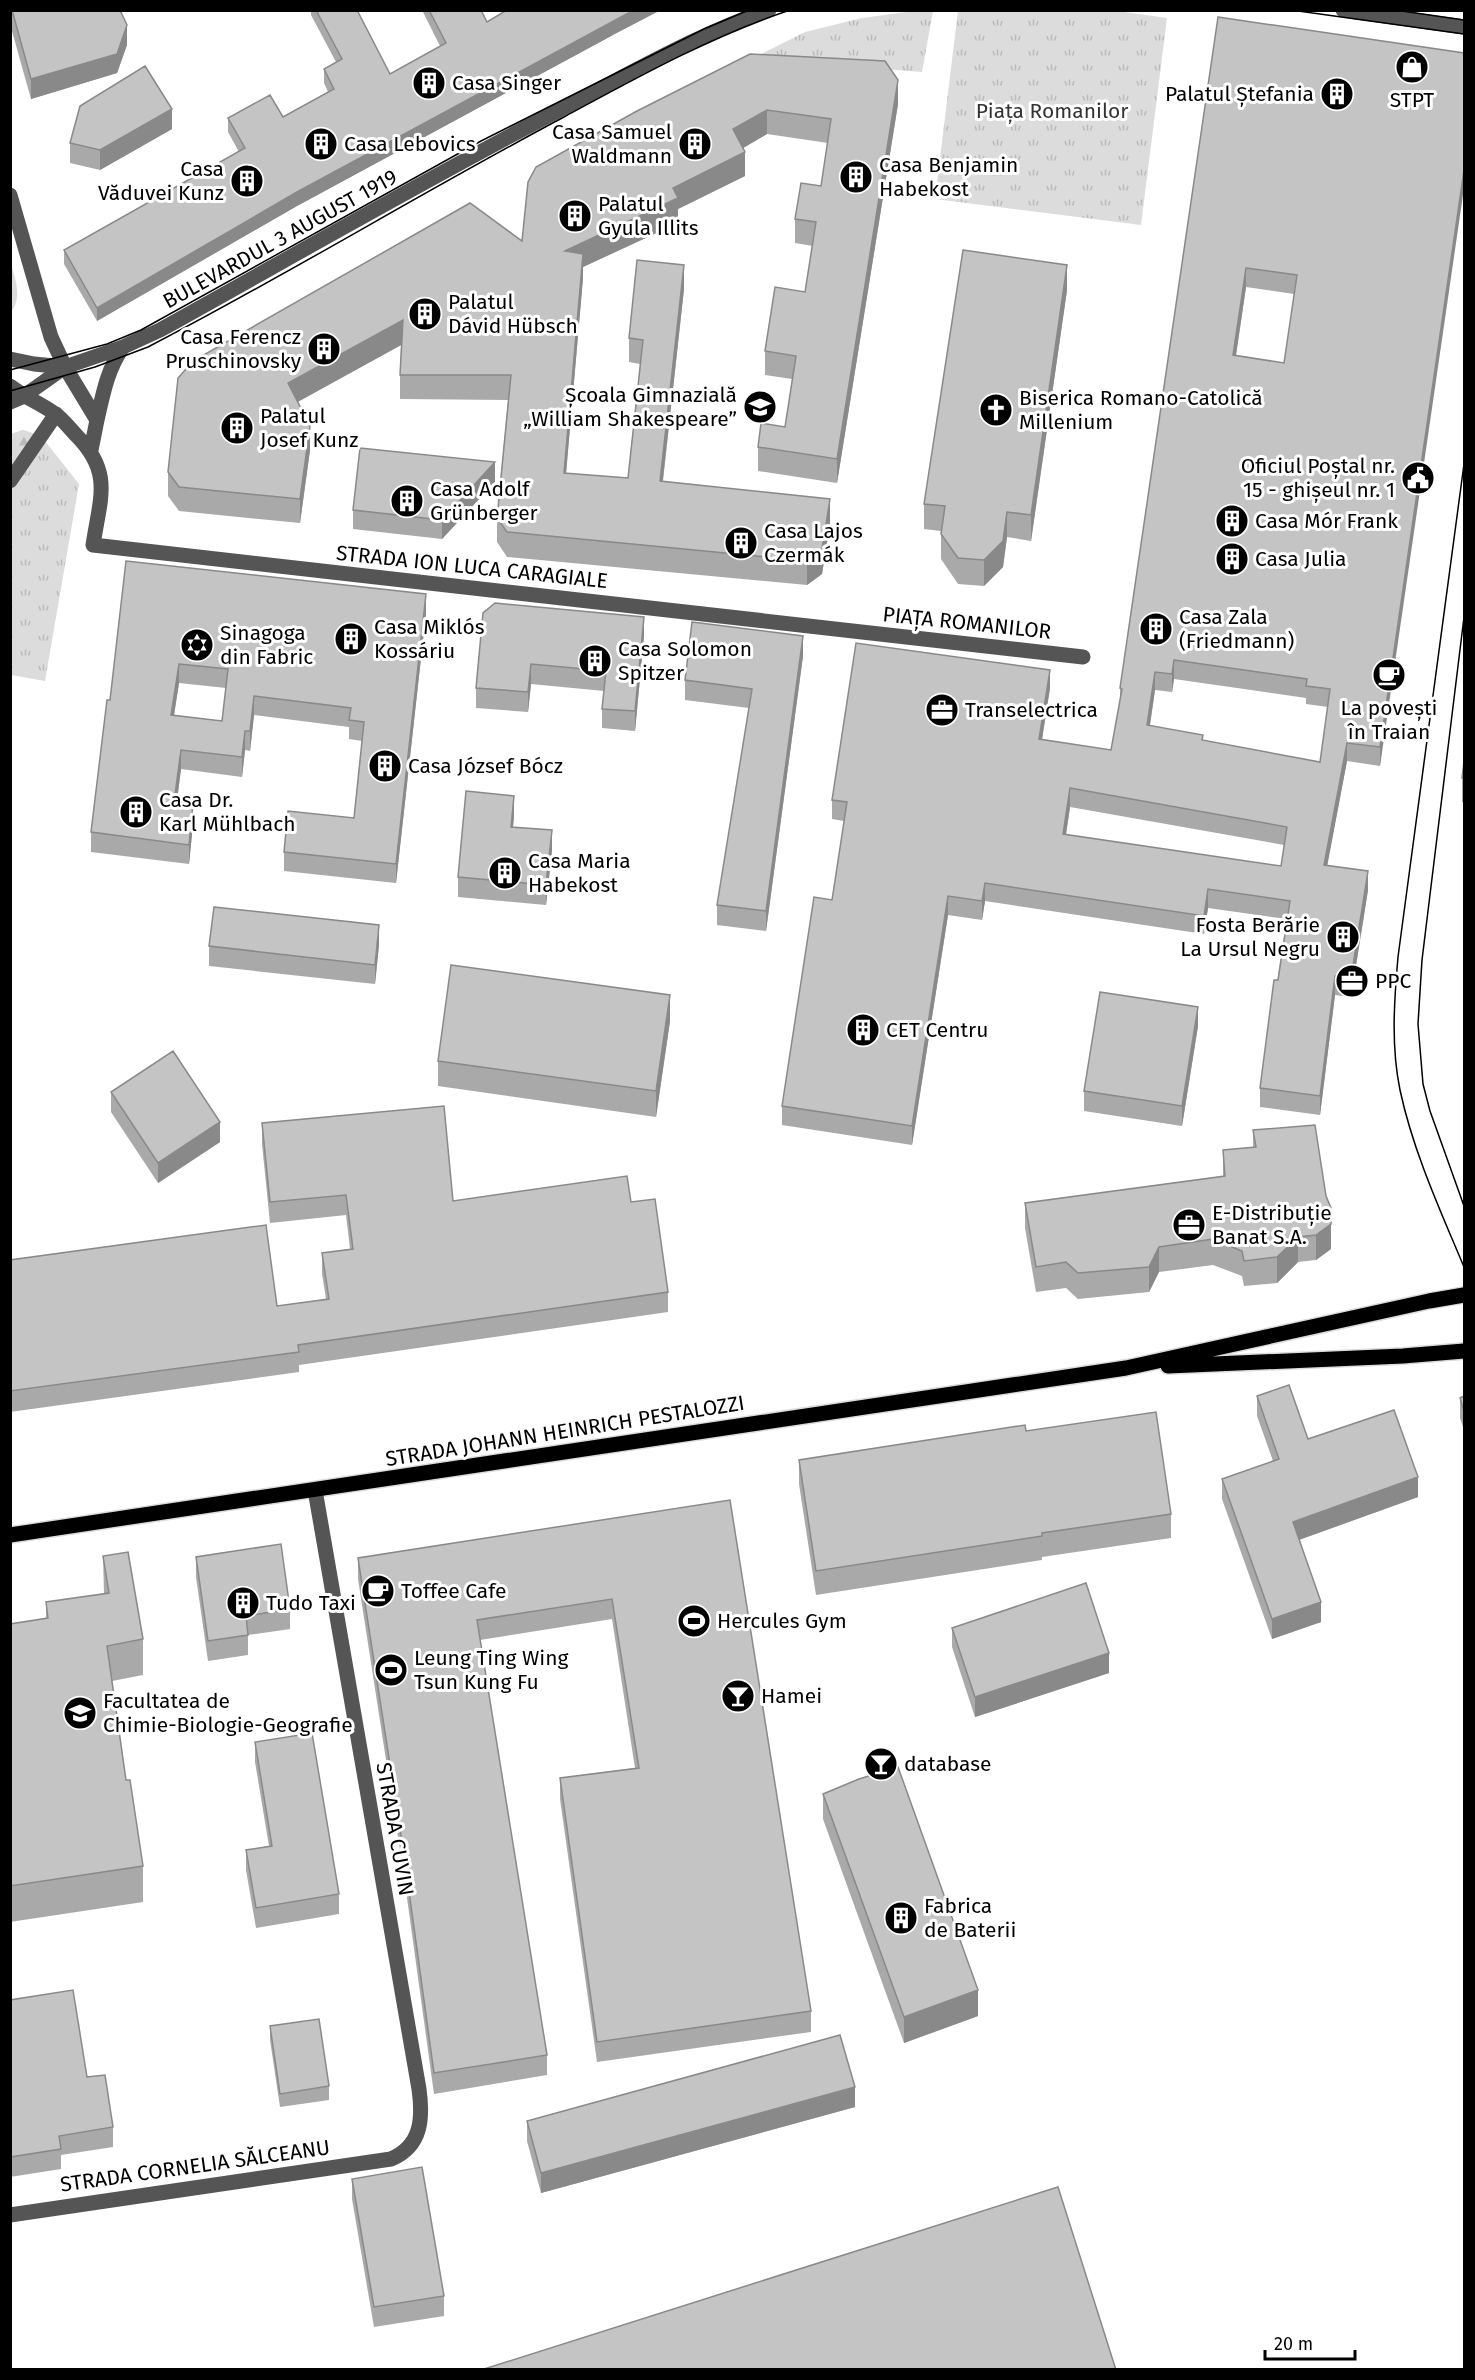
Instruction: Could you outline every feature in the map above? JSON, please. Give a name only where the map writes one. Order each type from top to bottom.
[{"type":"main road","name":"STRADA JOHANN HEINRICH PESTALOZZI","points":[[10,1535],[1126,1368],[1429,1301],[1463,1297]]},
{"type":"main road","name":"STRADA JOHANN HEINRICH PESTALOZZI","points":[[1126,1368],[1464,1351]]},
{"type":"street","name":"BULEVARDUL 3 AUGUST 1919","points":[[17,399],[65,368],[123,347],[160,330],[517,132],[682,47],[731,24],[770,10]]},
{"type":"street","points":[[1343,10],[1464,27]]},
{"type":"street","points":[[10,195],[41,307],[65,368],[97,420]]},
{"type":"street","points":[[91,450],[107,377],[123,347]]},
{"type":"street","name":"BULEVARDUL 3 AUGUST 1919","points":[[10,359],[65,368]]},
{"type":"street","points":[[10,386],[17,399],[56,414],[91,450]]},
{"type":"street","points":[[10,481],[56,414]]},
{"type":"street","name":"STRADA ION LUCA CARAGIALE","points":[[91,450],[99,466],[102,482],[93,545],[846,630]]},
{"type":"street","name":"PIAȚA ROMANILOR","points":[[846,630],[1083,657]]},
{"type":"street","name":"STRADA CUVIN","points":[[315,1490],[420,2096],[421,2115],[417,2137],[406,2150],[394,2158],[386,2159]]},
{"type":"street","name":"STRADA CORNELIA SĂLCEANU","points":[[10,2215],[386,2159]]},
{"type":"green space","name":"Piața Romanilor","points":[[1110,10],[1167,18],[1141,225],[935,199],[958,11]]},
{"type":"green space","points":[[914,11],[933,11],[922,72],[751,59],[805,32],[862,18]]},
{"type":"green space","points":[[10,261],[17,294],[15,306],[11,312]]},
{"type":"green space","points":[[23,430],[41,436],[79,484],[45,681],[11,675],[11,434]]},
{"type":"green space","points":[[23,430],[41,436],[19,486],[11,489],[11,434]]},
{"type":"building","points":[[12,10],[120,10],[127,25],[117,54],[31,79]]},
{"type":"building","points":[[316,10],[357,10],[390,74],[446,43],[429,10],[481,10],[487,22],[507,10],[634,10],[297,192],[97,308],[64,250],[245,148],[228,118],[270,95],[283,117],[334,89],[324,69],[342,59]]},
{"type":"building","points":[[1218,17],[1464,53],[1464,170],[1380,747],[1347,743],[1324,865],[1368,871],[1351,978],[1335,976],[1320,1096],[1260,1088],[1274,980],[1278,980],[1290,901],[1208,889],[1204,916],[985,883],[982,901],[948,896],[912,1126],[782,1106],[814,897],[832,900],[847,802],[832,800],[856,643],[1050,670],[1039,739],[1111,750],[1122,689],[1120,688]],"holes":[[[1246,268],[1297,275],[1284,363],[1233,355]],[[1174,660],[1307,679],[1306,686],[1330,689],[1320,762],[1202,740],[1203,735],[1147,725],[1155,672],[1172,674]],[[1070,788],[1287,827],[1281,866],[1063,834]]]},
{"type":"building","points":[[750,54],[885,61],[898,80],[837,459],[758,447],[761,423],[785,427],[796,356],[765,351],[775,287],[805,292],[816,222],[795,219],[801,183],[821,186],[831,119],[767,110],[733,129],[745,152],[673,188],[678,198],[565,251],[583,254],[564,473],[628,478],[643,340],[629,338],[637,260],[684,265],[660,481],[830,499],[822,549],[807,561],[507,532],[497,518],[511,375],[400,375],[403,320],[288,383],[310,426],[300,499],[179,487],[168,472],[178,378],[193,361],[470,203],[522,241],[528,182],[536,167],[637,111]]},
{"type":"building","points":[[145,66],[172,109],[100,150],[70,143],[80,106]]},
{"type":"building","name":"Biserica Romano-Catolică Millenium","points":[[963,250],[1067,265],[1031,515],[1007,512],[1003,541],[984,560],[958,558],[941,534],[945,506],[924,504]]},
{"type":"building","name":"Casa Adolf Grünberger","points":[[360,448],[495,462],[442,520],[353,510]]},
{"type":"building","points":[[126,561],[426,594],[396,864],[284,852],[288,811],[354,818],[364,722],[349,720],[351,708],[254,696],[250,731],[245,731],[242,757],[181,750],[174,802],[193,804],[189,845],[91,832],[107,700],[110,700]],"holes":[[[179,664],[228,669],[222,721],[171,715]]]},
{"type":"building","points":[[495,603],[644,617],[635,711],[602,709],[606,671],[531,664],[528,692],[476,688],[483,613]]},
{"type":"building","points":[[692,622],[803,636],[766,911],[717,905],[752,689],[685,680]]},
{"type":"building","name":"Casa Maria Habekost","points":[[466,791],[514,796],[511,827],[552,830],[546,885],[458,877]]},
{"type":"building","points":[[214,907],[379,925],[375,965],[209,946]]},
{"type":"building","points":[[451,965],[670,995],[656,1091],[438,1061]]},
{"type":"building","points":[[1100,992],[1198,1007],[1182,1106],[1084,1091]]},
{"type":"building","points":[[173,1051],[220,1122],[158,1163],[111,1092]]},
{"type":"building","points":[[444,1106],[453,1201],[627,1176],[631,1202],[655,1199],[668,1292],[298,1345],[299,1352],[10,1391],[10,1260],[266,1225],[277,1306],[329,1299],[322,1253],[353,1249],[346,1195],[270,1202],[262,1123]]},
{"type":"building","name":"E-Distribuție Banat S.A.","points":[[1315,1125],[1326,1196],[1331,1208],[1331,1224],[1316,1235],[1298,1237],[1277,1257],[1244,1261],[1242,1251],[1213,1239],[1159,1247],[1149,1267],[1078,1273],[1066,1262],[1036,1267],[1025,1203],[1225,1176],[1223,1150],[1256,1147],[1253,1130]]},
{"type":"building","points":[[1289,1385],[1308,1439],[1394,1410],[1418,1477],[1293,1522],[1321,1602],[1272,1619],[1222,1479],[1279,1459],[1257,1396]]},
{"type":"building","points":[[1464,1396],[1464,1411],[1460,1398]]},
{"type":"building","points":[[1156,1412],[1171,1514],[816,1571],[799,1460],[1025,1425],[1026,1431]]},
{"type":"building","points":[[730,1500],[811,2011],[597,2042],[560,1778],[639,1768],[612,1599],[477,1620],[547,2055],[434,2073],[404,1855],[358,1558]]},
{"type":"building","name":"Tudo Taxi","points":[[281,1544],[290,1609],[246,1616],[248,1635],[208,1641],[196,1557]]},
{"type":"building","points":[[128,1552],[143,1639],[107,1646],[126,1780],[130,1780],[143,1866],[10,1886],[10,1624],[48,1618],[46,1602],[109,1593],[103,1556]]},
{"type":"building","points":[[1086,1583],[1109,1653],[975,1697],[952,1628]]},
{"type":"building","points":[[312,1733],[339,1894],[256,1908],[246,1850],[272,1846],[255,1742]]},
{"type":"building","name":"Fabrica de Baterii","points":[[898,1767],[978,1990],[904,2017],[823,1794],[859,1779]]},
{"type":"building","points":[[73,1990],[87,2077],[105,2075],[113,2127],[59,2136],[61,2149],[10,2157],[10,2000]]},
{"type":"building","points":[[319,2019],[329,2086],[280,2094],[270,2026]]},
{"type":"building","points":[[840,2035],[855,2087],[541,2173],[527,2121]]},
{"type":"building","points":[[422,2167],[444,2296],[374,2307],[352,2179]]},
{"type":"building","points":[[1058,2187],[1116,2370],[481,2370]]},
{"type":"tram line","points":[[10,370],[107,344],[141,330],[481,141],[704,29],[749,10]]},
{"type":"tram line","points":[[10,391],[95,367],[148,347],[253,291],[512,145],[647,73],[731,32],[790,10]]},
{"type":"tram line","points":[[1291,10],[1464,34]]},
{"type":"tram line","points":[[1395,10],[1464,20]]},
{"type":"tram line","points":[[1464,464],[1398,957],[1394,1024],[1395,1057],[1405,1113],[1428,1180],[1464,1267]]},
{"type":"tram line","points":[[1464,617],[1422,960],[1418,1024],[1423,1084],[1430,1111],[1464,1206]]},
{"type":"place","name":"STPT","points":[[1412,67]]},
{"type":"place","name":"Casa Singer","points":[[429,83]]},
{"type":"place","name":"Palatul Ștefania","points":[[1337,94]]},
{"type":"place","name":"Casa Lebovics","points":[[321,144]]},
{"type":"place","name":"Casa Samuel Waldmann","points":[[695,144]]},
{"type":"place","name":"Casa Benjamin Habekost","points":[[856,177]]},
{"type":"place","name":"Casa Văduvei Kunz","points":[[247,181]]},
{"type":"place","name":"Palatul Gyula Illits","points":[[575,216]]},
{"type":"place","name":"Palatul Dávid Hübsch","points":[[425,314]]},
{"type":"place","name":"Casa Ferencz Pruschinovsky","points":[[324,349]]},
{"type":"place","name":"Școala Gimnazială „William Shakespeare”","points":[[760,407]]},
{"type":"place","name":"Biserica Romano-Catolică Millenium","points":[[996,410]]},
{"type":"place","name":"Palatul Josef Kunz","points":[[237,428]]},
{"type":"place","name":"Oficiul Poștal nr. 15 - ghișeul nr. 1","points":[[1418,478]]},
{"type":"place","name":"Casa Adolf Grünberger","points":[[407,501]]},
{"type":"place","name":"Casa Mór Frank","points":[[1232,521]]},
{"type":"place","name":"Casa Lajos Czermák","points":[[741,543]]},
{"type":"place","name":"Casa Julia","points":[[1232,559]]},
{"type":"place","name":"Casa Zala (Friedmann)","points":[[1156,629]]},
{"type":"place","name":"Casa Miklós Kossáriu","points":[[351,639]]},
{"type":"place","name":"Sinagoga din Fabric","points":[[197,645]]},
{"type":"place","name":"Casa Solomon Spitzer","points":[[595,661]]},
{"type":"place","name":"La povești în Traian","points":[[1389,675]]},
{"type":"place","name":"Transelectrica","points":[[942,710]]},
{"type":"place","name":"Casa József Bócz","points":[[385,766]]},
{"type":"place","name":"Casa Dr. Karl Mühlbach","points":[[136,812]]},
{"type":"place","name":"Casa Maria Habekost","points":[[505,873]]},
{"type":"place","name":"Fosta Berărie La Ursul Negru","points":[[1343,937]]},
{"type":"place","name":"PPC","points":[[1352,981]]},
{"type":"place","name":"CET Centru","points":[[863,1030]]},
{"type":"place","name":"E-Distribuție Banat S.A.","points":[[1189,1225]]},
{"type":"place","name":"Toffee Cafe","points":[[378,1591]]},
{"type":"place","name":"Tudo Taxi","points":[[243,1603]]},
{"type":"place","name":"Hercules Gym","points":[[694,1621]]},
{"type":"place","name":"Leung Ting Wing Tsun Kung Fu","points":[[391,1670]]},
{"type":"place","name":"Hamei","points":[[738,1696]]},
{"type":"place","name":"Facultatea de Chimie-Biologie-Geografie","points":[[80,1713]]},
{"type":"place","name":"database","points":[[881,1764]]},
{"type":"place","name":"Fabrica de Baterii","points":[[901,1918]]}]
